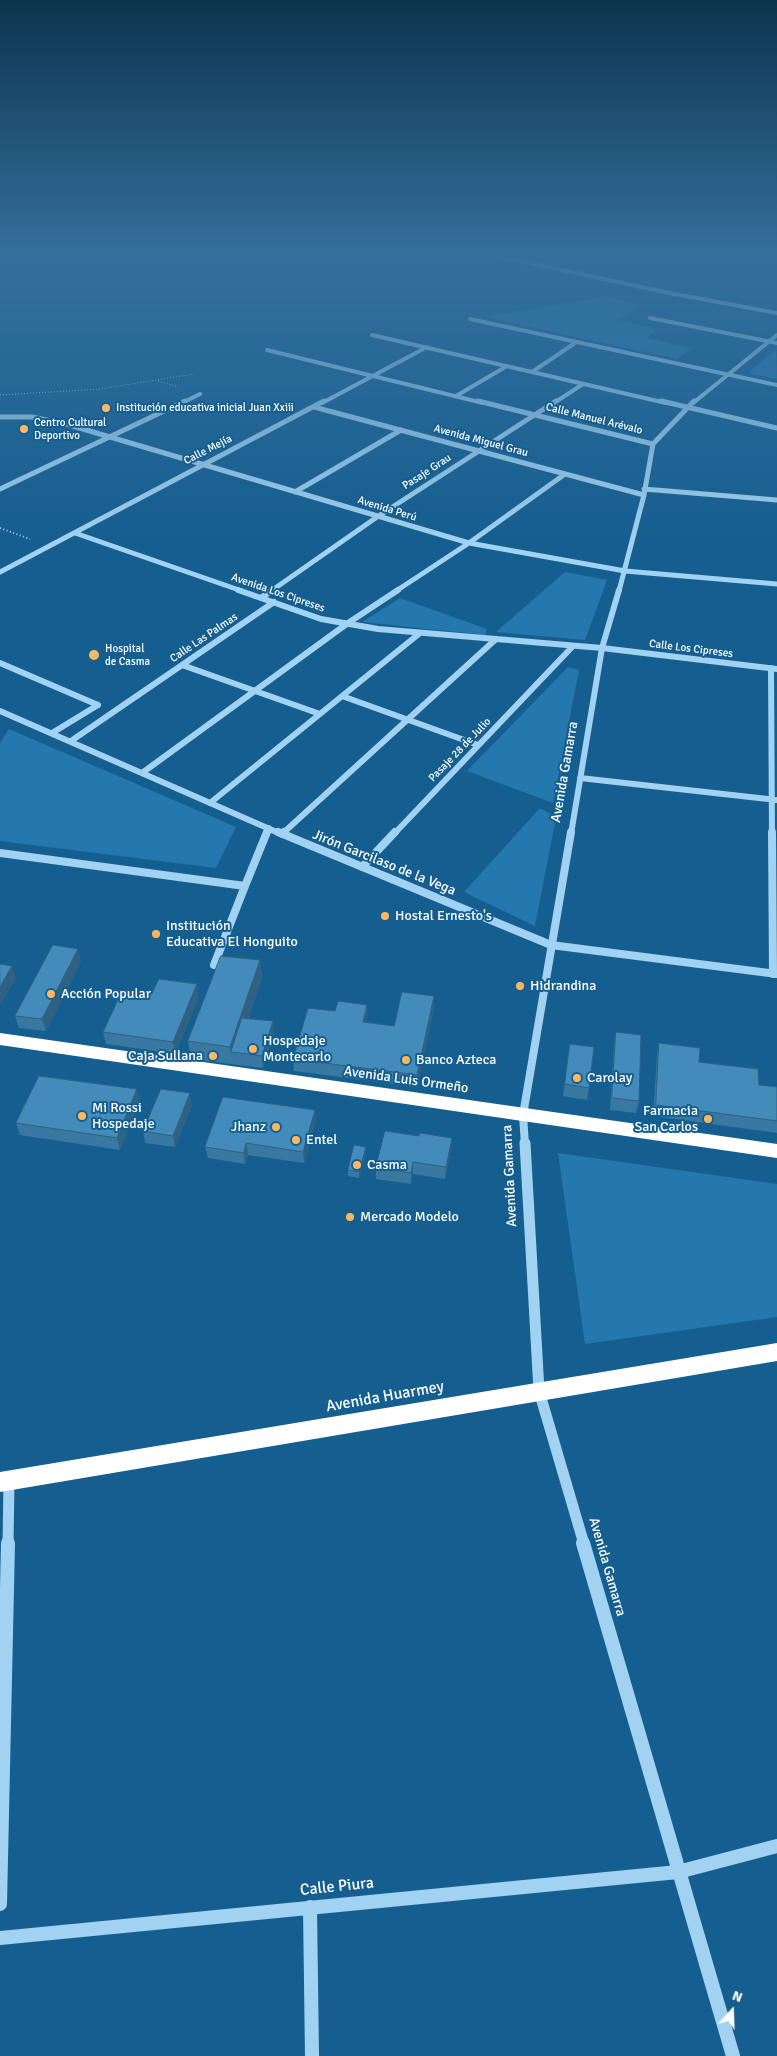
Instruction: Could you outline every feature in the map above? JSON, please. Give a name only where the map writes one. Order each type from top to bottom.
[{"type":"highway","name":"Avenida Luis Ormeño","points":[[0,1039],[777,1151]]},
{"type":"highway","name":"Avenida Huarmey","points":[[5,1481],[777,1352]]},
{"type":"street","name":"Calle Manuel Arévalo","points":[[271,351],[653,444]]},
{"type":"street","name":"Calle Mejía","points":[[0,572],[420,351]]},
{"type":"street","points":[[444,351],[777,428]]},
{"type":"street","points":[[532,372],[563,351]]},
{"type":"street","points":[[612,351],[777,385]]},
{"type":"street","points":[[653,444],[686,407],[726,375],[761,351]]},
{"type":"street","points":[[456,396],[507,366]]},
{"type":"street","name":"Pasaje Grau","points":[[261,598],[377,517],[583,384]]},
{"type":"street","points":[[0,489],[200,394]]},
{"type":"street","name":"Avenida Miguel Grau","points":[[314,407],[565,474],[644,492],[777,500]]},
{"type":"street","name":"Avenida Perú","points":[[0,417],[32,417],[66,424],[469,543],[625,571],[777,584]]},
{"type":"street","points":[[295,492],[401,430]]},
{"type":"street","name":"Avenida Gamarra","points":[[653,444],[644,492],[625,571],[602,648],[523,1115],[539,1391],[732,2056]]},
{"type":"street","points":[[142,773],[348,624],[469,543],[565,474]]},
{"type":"street","name":"Avenida Los Cipreses","points":[[75,533],[261,598],[321,618],[348,624],[378,629],[602,648]]},
{"type":"street","name":"Calle Las Palmas","points":[[71,742],[274,602]]},
{"type":"street","points":[[210,803],[420,632]]},
{"type":"street","points":[[282,834],[496,639]]},
{"type":"street","name":"Pasaje 28 de Julio","points":[[362,867],[573,646]]},
{"type":"street","name":"Calle Los Cipreses","points":[[602,648],[774,669]]},
{"type":"street","points":[[0,663],[98,705],[52,733]]},
{"type":"street","points":[[182,665],[320,714]]},
{"type":"street","points":[[774,669],[775,974]]},
{"type":"street","points":[[342,696],[478,745]]},
{"type":"street","name":"Jirón Garcilaso de la Vega","points":[[0,711],[282,834],[551,945],[775,974]]},
{"type":"street","points":[[580,778],[774,800]]},
{"type":"street","points":[[214,965],[269,828]]},
{"type":"street","points":[[0,853],[245,886]]},
{"type":"street","points":[[0,1904],[5,1481]]},
{"type":"street","name":"Calle Piura","points":[[0,1938],[678,1872],[777,1846]]},
{"type":"street","points":[[310,1908],[312,2056]]},
{"type":"path","points":[[0,395],[100,389],[194,374]]},
{"type":"path","points":[[0,528],[50,546]]},
{"type":"shaded area","points":[[640,351],[688,351],[677,359]]},
{"type":"shaded area","points":[[774,351],[776,351],[777,379],[748,373]]},
{"type":"shaded area","points":[[565,572],[607,580],[585,640],[496,632]]},
{"type":"shaded area","points":[[400,598],[487,629],[485,635],[362,622]]},
{"type":"shaded area","points":[[568,667],[579,670],[553,803],[467,771]]},
{"type":"shaded area","points":[[9,729],[236,827],[216,868],[0,841],[0,743]]},
{"type":"shaded area","points":[[540,808],[556,817],[535,926],[464,892]]},
{"type":"shaded area","points":[[558,1153],[777,1184],[777,1317],[585,1344]]},
{"type":"building","points":[[53,945],[78,949],[42,1019],[15,1016]]},
{"type":"building","points":[[221,956],[260,960],[230,1047],[188,1041]]},
{"type":"building","points":[[0,964],[12,966],[0,987]]},
{"type":"building","points":[[159,979],[197,984],[173,1042],[103,1032],[123,989],[152,993]]},
{"type":"building","points":[[402,992],[434,996],[417,1075],[293,1059],[308,1008],[335,1011],[338,1001],[367,1005],[363,1022],[394,1026]]},
{"type":"building","points":[[242,1018],[273,1021],[262,1056],[231,1052]]},
{"type":"building","points":[[616,1032],[641,1035],[639,1101],[612,1098]]},
{"type":"building","points":[[659,1043],[700,1048],[699,1062],[758,1069],[759,1085],[777,1087],[777,1121],[656,1105]]},
{"type":"building","name":"Carolay","points":[[570,1044],[594,1047],[589,1088],[565,1084]]},
{"type":"building","points":[[39,1076],[137,1089],[117,1138],[16,1123]]},
{"type":"building","points":[[161,1089],[190,1093],[173,1136],[143,1131]]},
{"type":"building","points":[[223,1097],[315,1110],[303,1152],[246,1143],[244,1153],[205,1147]]},
{"type":"building","points":[[385,1131],[419,1136],[420,1133],[452,1138],[446,1167],[413,1162],[411,1173],[376,1167]]},
{"type":"building","name":"Casma","points":[[354,1145],[366,1147],[359,1172],[348,1170]]},
{"type":"place","name":"Institución educativa inicial Juan Xxiii","points":[[106,408]]},
{"type":"place","name":"Centro Cultural Deportivo","points":[[24,429]]},
{"type":"place","name":"Hospital de Casma","points":[[94,655]]},
{"type":"place","name":"Hostal Ernesto's","points":[[385,916]]},
{"type":"place","name":"Institución Educativa El Honguito","points":[[156,934]]},
{"type":"place","name":"Hidrandina","points":[[520,986]]},
{"type":"place","name":"Acción Popular","points":[[51,994]]},
{"type":"place","name":"Hospedaje Montecarlo","points":[[253,1049]]},
{"type":"place","name":"Caja Sullana","points":[[213,1056]]},
{"type":"place","name":"Banco Azteca","points":[[406,1060]]},
{"type":"place","name":"Carolay","points":[[577,1078]]},
{"type":"place","name":"Mi Rossi Hospedaje","points":[[82,1116]]},
{"type":"place","name":"Farmacia San Carlos","points":[[708,1119]]},
{"type":"place","name":"Jhanz","points":[[276,1127]]},
{"type":"place","name":"Entel","points":[[296,1140]]},
{"type":"place","name":"Casma","points":[[357,1165]]},
{"type":"place","name":"Mercado Modelo","points":[[350,1217]]}]
